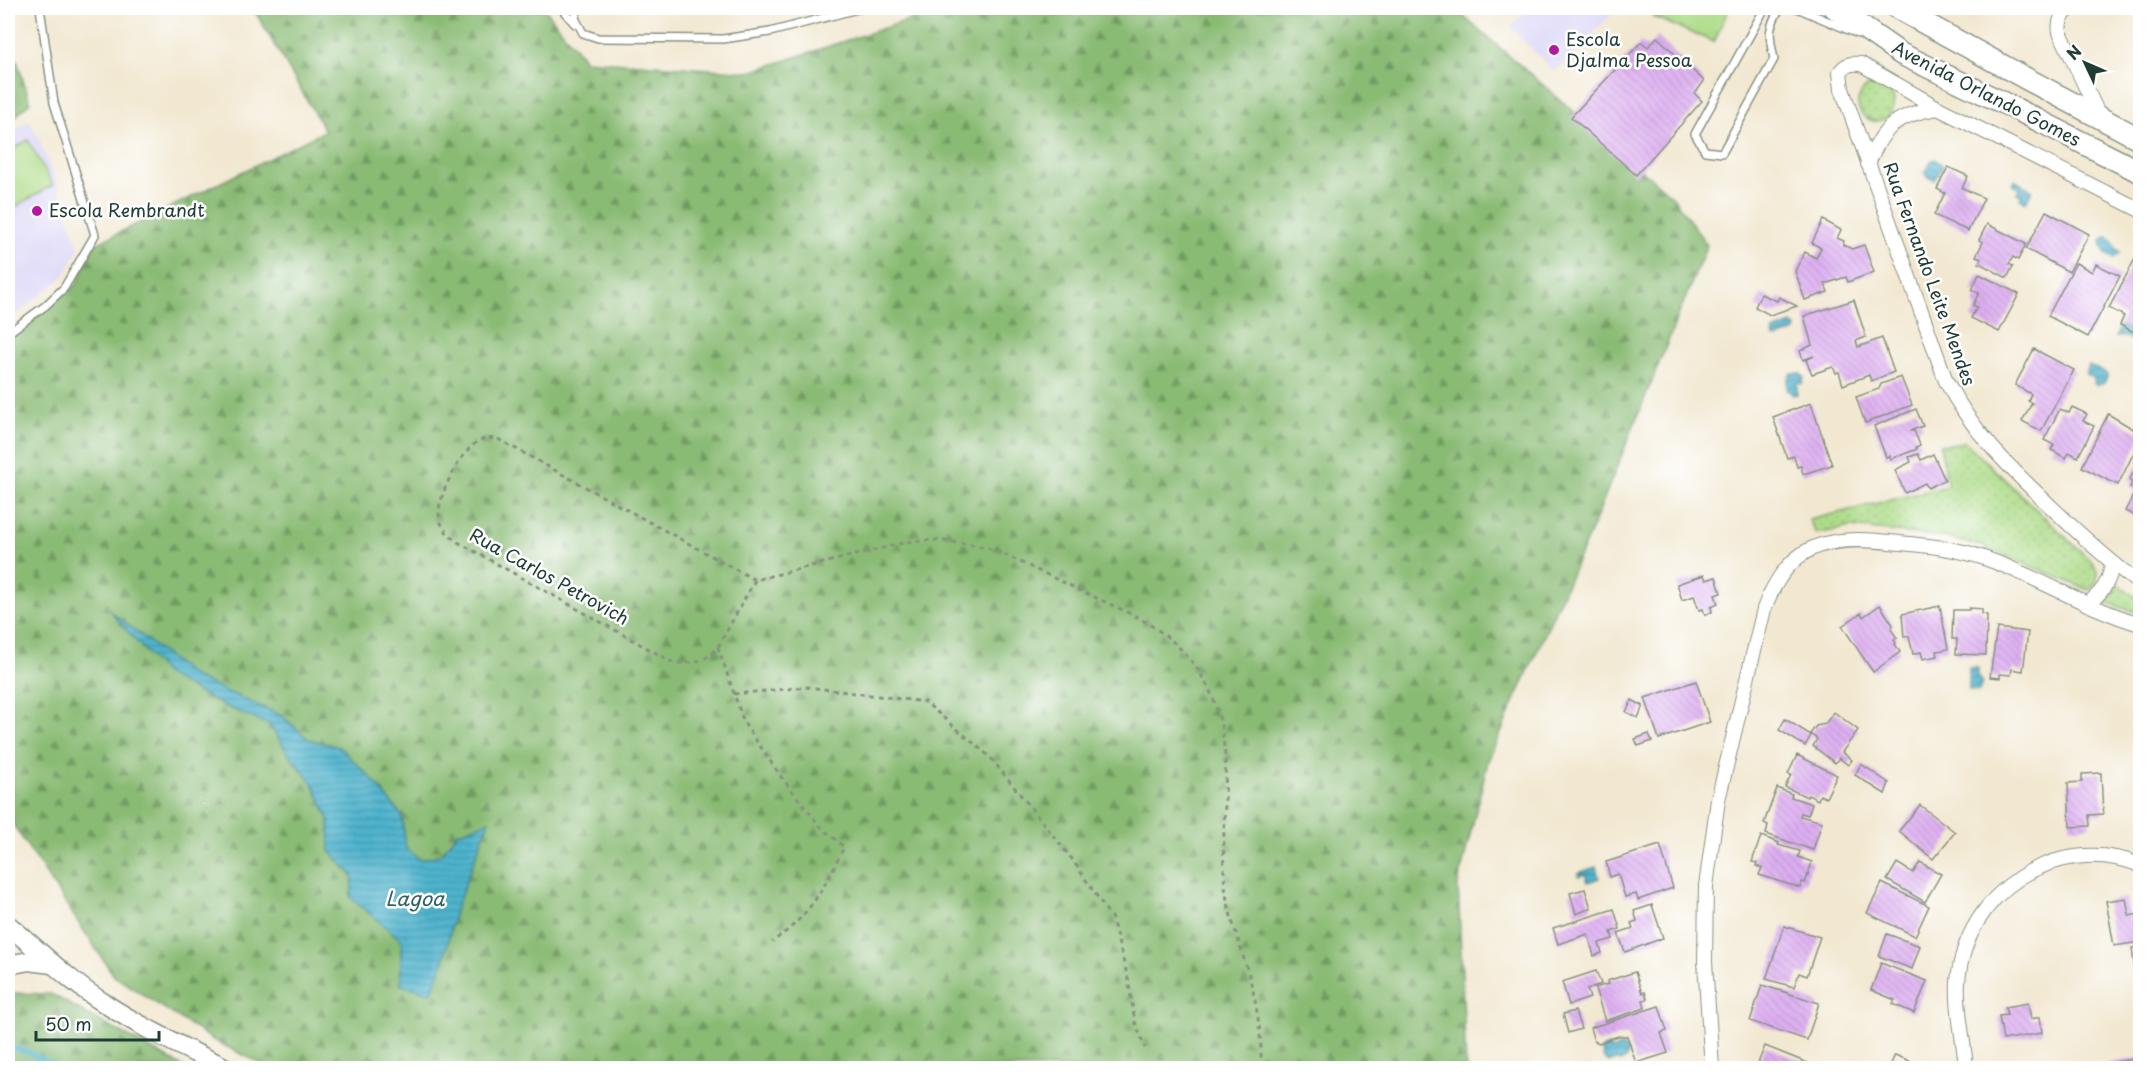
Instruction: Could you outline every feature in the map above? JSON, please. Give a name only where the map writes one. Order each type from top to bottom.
[{"type":"main road","name":"Avenida Orlando Gomes","points":[[1836,8],[1901,54],[2140,172]]},
{"type":"main road","name":"Avenida Orlando Gomes","points":[[1897,8],[2140,139]]},
{"type":"main road","points":[[8,925],[52,964],[104,1003],[165,1038],[226,1068]]},
{"type":"main road","points":[[8,965],[29,960],[52,964]]},
{"type":"street","points":[[1917,8],[1938,31]]},
{"type":"street","points":[[2071,8],[2061,18],[2060,32],[2100,118]]},
{"type":"street","name":"Rua Fernando Leite Mendes","points":[[1938,108],[1861,64],[1853,63],[1845,66],[1840,72],[1840,80],[1868,164],[1946,381],[1959,407],[2004,461],[2112,563],[2140,584]]},
{"type":"street","points":[[1868,164],[1875,145],[1884,131],[1897,120],[1916,111],[1938,108],[2140,210]]},
{"type":"street","points":[[1712,1068],[1704,926],[1710,846],[1718,800],[1764,609],[1772,587],[1783,571],[1799,555],[1814,546],[1835,541],[1852,539],[1922,545],[1978,556],[2045,583],[2118,618],[2140,624]]},
{"type":"street","points":[[2087,604],[2105,588],[2112,563]]},
{"type":"street","points":[[1966,1068],[1958,982],[1963,956],[1975,924],[1995,897],[2021,875],[2050,862],[2080,857],[2109,857],[2140,865]]},
{"type":"lane","points":[[8,333],[45,306],[64,288],[95,235],[54,103],[40,8]]},
{"type":"lane","points":[[561,8],[583,33],[598,38],[723,39],[770,32],[861,8]]},
{"type":"lane","points":[[578,8],[575,18],[583,33]]},
{"type":"lane","points":[[1765,8],[1695,134],[1705,151],[1722,153],[1751,103],[1774,59],[1769,36],[1770,28],[1780,8]]},
{"type":"lane","points":[[1797,8],[1901,54]]},
{"type":"path","name":"Rua Carlos Petrovich","points":[[498,439],[755,580],[718,646],[703,661],[683,664],[672,662],[456,541],[448,535],[439,513],[446,487],[471,446],[480,440],[498,439]]},
{"type":"path","points":[[755,580],[907,542],[936,540],[970,544],[995,550],[1130,614],[1180,647],[1214,695],[1221,726],[1225,759],[1223,839],[1225,888],[1259,1021],[1261,1068]]},
{"type":"path","points":[[718,646],[744,723],[820,826],[844,847],[820,895],[791,929],[772,942]]},
{"type":"path","points":[[734,694],[808,687],[925,702],[974,743],[990,757],[1072,859],[1112,919],[1128,978],[1135,1022],[1145,1048]]},
{"type":"shaded area","name":"Escola Djalma Pessoa","points":[[1530,8],[1618,8],[1555,72],[1510,27]]},
{"type":"shaded area","name":"Escola Rembrandt","points":[[30,120],[54,175],[79,248],[63,277],[8,321],[8,136]]},
{"type":"green space","points":[[253,8],[544,8],[585,60],[750,72],[945,8],[1434,8],[1457,11],[1673,197],[1707,245],[1593,526],[1488,761],[1458,884],[1466,1068],[270,1068],[213,1040],[114,976],[8,817],[8,337],[76,285],[94,245],[325,131]],"holes":[[[112,613],[194,677],[282,716],[308,739],[339,747],[376,783],[402,816],[406,850],[421,860],[441,854],[457,833],[455,911],[443,964],[401,985],[401,940],[351,898],[353,876],[330,851],[329,819],[313,784],[270,725],[225,706],[166,675]]]},
{"type":"green space","points":[[1658,8],[1721,8],[1728,11],[1714,42],[1653,17]]},
{"type":"green space","points":[[8,51],[17,61],[30,102],[17,115],[8,130]]},
{"type":"green space","points":[[1876,85],[1888,91],[1894,103],[1888,115],[1876,121],[1864,115],[1858,103],[1864,91]]},
{"type":"green space","points":[[28,140],[53,185],[8,211],[8,152]]},
{"type":"green space","points":[[1965,442],[2092,562],[2097,571],[2097,581],[2089,590],[1984,547],[1944,537],[1851,527],[1816,534],[1809,520],[1948,486],[1940,445]]},
{"type":"green space","points":[[2117,583],[2140,600],[2140,614],[2105,602],[2113,594]]},
{"type":"green space","points":[[14,993],[51,994],[185,1068],[8,1068],[8,996]]},
{"type":"water","points":[[1935,159],[1943,166],[1935,180],[1928,177],[1925,172],[1931,161]]},
{"type":"water","points":[[2014,180],[2032,190],[2026,202],[2020,199],[2022,196],[2017,193],[2020,188],[2012,184]]},
{"type":"water","points":[[2107,237],[2111,239],[2120,253],[2114,258],[2107,254],[2102,246],[2101,240]]},
{"type":"water","points":[[1791,324],[1796,327],[1795,331],[1778,338],[1773,337],[1773,331]]},
{"type":"water","points":[[2120,326],[2140,336],[2136,342],[2125,337],[2116,337]]},
{"type":"water","points":[[2089,365],[2108,375],[2104,383],[2096,385],[2094,378],[2086,374]]},
{"type":"water","points":[[1791,373],[1799,373],[1804,377],[1802,384],[1797,383],[1797,394],[1793,395],[1787,389]]},
{"type":"water","name":"Lagoa","points":[[109,610],[194,677],[282,716],[308,739],[339,747],[376,783],[402,816],[406,849],[421,860],[441,854],[457,833],[489,821],[455,911],[443,964],[431,993],[401,985],[401,940],[351,898],[353,876],[330,851],[329,819],[313,784],[270,725],[225,706],[166,675]]},
{"type":"water","points":[[1969,668],[1978,668],[1978,675],[1982,682],[1979,691],[1969,690]]},
{"type":"water","points":[[1596,867],[1599,878],[1588,882],[1585,874],[1579,876],[1578,873]]},
{"type":"water","points":[[1609,1046],[1611,1050],[1622,1047],[1626,1049],[1628,1054],[1626,1059],[1620,1062],[1616,1060],[1610,1062],[1604,1059],[1601,1049]]},
{"type":"building","points":[[1657,37],[1704,81],[1695,94],[1702,101],[1636,175],[1571,117],[1641,42],[1648,47]]},
{"type":"building","points":[[1948,167],[1968,176],[1962,188],[1984,198],[1968,231],[1934,215],[1945,193],[1937,189]]},
{"type":"building","points":[[2046,211],[2089,234],[2069,272],[2026,249]]},
{"type":"building","points":[[1823,220],[1841,230],[1837,238],[1844,241],[1843,245],[1852,249],[1864,245],[1874,272],[1848,282],[1846,277],[1825,284],[1828,292],[1805,300],[1795,271],[1805,252],[1816,258],[1821,248],[1812,243]]},
{"type":"building","points":[[1987,224],[2026,244],[2018,260],[2013,257],[2009,264],[2013,266],[2007,278],[1979,263],[1981,258],[1976,256],[1983,242],[1979,240]]},
{"type":"building","points":[[2136,257],[2140,259],[2140,330],[2138,329],[2136,333],[2120,325],[2124,316],[2109,308]]},
{"type":"building","points":[[2076,263],[2092,272],[2096,264],[2120,276],[2088,337],[2048,316]]},
{"type":"building","points":[[1979,274],[2019,294],[1999,332],[1971,318],[1977,307],[1973,305],[1979,293],[1972,290]]},
{"type":"building","points":[[1761,294],[1777,301],[1779,297],[1797,306],[1770,315],[1755,307]]},
{"type":"building","points":[[1854,300],[1866,337],[1856,341],[1858,347],[1882,338],[1894,372],[1871,381],[1869,375],[1843,385],[1839,372],[1836,373],[1833,367],[1812,374],[1806,360],[1814,356],[1803,360],[1800,351],[1812,345],[1804,316]]},
{"type":"building","points":[[2034,349],[2074,370],[2041,431],[2022,421],[2032,403],[2028,401],[2031,394],[2015,385]]},
{"type":"building","points":[[1901,377],[1912,405],[1865,423],[1856,397],[1879,389],[1881,384]]},
{"type":"building","points":[[1811,403],[1832,465],[1803,474],[1801,466],[1797,467],[1794,456],[1787,458],[1773,417]]},
{"type":"building","points":[[2072,407],[2087,414],[2083,421],[2094,426],[2078,457],[2069,452],[2066,458],[2051,450],[2054,445],[2044,440],[2060,409],[2069,413]]},
{"type":"building","points":[[1916,409],[1923,426],[1910,431],[1914,431],[1920,445],[1916,447],[1917,449],[1891,459],[1890,456],[1886,457],[1874,426]]},
{"type":"building","points":[[2108,414],[2140,433],[2140,440],[2118,485],[2082,467]]},
{"type":"building","points":[[1918,454],[1921,460],[1933,454],[1945,480],[1928,488],[1925,483],[1905,493],[1895,470],[1911,462],[1909,457]]},
{"type":"building","points":[[2137,466],[2140,468],[2140,519],[2125,511],[2136,490],[2130,487],[2132,482],[2129,480]]},
{"type":"building","points":[[1704,575],[1706,580],[1716,577],[1721,593],[1715,595],[1718,604],[1711,607],[1712,612],[1705,615],[1703,609],[1699,610],[1694,596],[1682,600],[1677,584]]},
{"type":"building","points":[[1880,605],[1893,625],[1891,629],[1897,638],[1894,640],[1900,652],[1873,672],[1842,626],[1861,613],[1863,617]]},
{"type":"building","points":[[1940,606],[1948,649],[1937,651],[1938,656],[1923,659],[1921,652],[1913,654],[1909,636],[1904,637],[1902,614]]},
{"type":"building","points":[[1969,608],[1982,609],[1982,614],[1987,615],[1986,655],[1956,654],[1957,639],[1952,639],[1953,610],[1969,610]]},
{"type":"building","points":[[1997,628],[2028,632],[2023,671],[2012,669],[2011,675],[2000,674],[2000,678],[1990,677]]},
{"type":"building","points":[[1696,681],[1710,722],[1659,739],[1645,698]]},
{"type":"building","points":[[1632,700],[1643,706],[1638,718],[1626,712]]},
{"type":"building","points":[[1834,712],[1858,730],[1842,752],[1852,760],[1848,765],[1839,758],[1835,763],[1813,746],[1817,739],[1810,734],[1816,726],[1825,724]]},
{"type":"building","points":[[1785,719],[1811,735],[1805,746],[1779,730]]},
{"type":"building","points":[[1649,734],[1652,741],[1638,746],[1635,739]]},
{"type":"building","points":[[1797,755],[1837,775],[1826,798],[1820,795],[1818,800],[1785,787]]},
{"type":"building","points":[[1861,764],[1889,783],[1885,794],[1855,775]]},
{"type":"building","points":[[2101,773],[2103,814],[2089,815],[2090,826],[2070,827],[2068,783],[2082,782],[2082,774]]},
{"type":"building","points":[[1777,788],[1792,794],[1791,797],[1812,804],[1808,815],[1801,813],[1800,816],[1822,822],[1813,850],[1766,834],[1768,825],[1764,823]]},
{"type":"building","points":[[1920,805],[1955,832],[1933,859],[1899,831]]},
{"type":"building","points":[[1761,836],[1779,843],[1778,845],[1800,851],[1798,857],[1812,862],[1805,883],[1802,882],[1800,888],[1759,875],[1762,868],[1752,862]]},
{"type":"building","points":[[1660,845],[1673,888],[1638,900],[1636,894],[1625,897],[1618,874],[1610,877],[1606,862]]},
{"type":"building","points":[[1920,862],[1941,874],[1925,902],[1887,880],[1897,863],[1913,873]]},
{"type":"building","points":[[1882,883],[1929,906],[1915,936],[1867,913]]},
{"type":"building","points":[[1585,889],[1591,908],[1576,914],[1570,893]]},
{"type":"building","points":[[2126,898],[2129,916],[2140,914],[2140,942],[2114,946],[2106,901]]},
{"type":"building","points":[[1652,905],[1663,938],[1625,952],[1618,933],[1633,928],[1631,923],[1637,921],[1634,911]]},
{"type":"building","points":[[1614,909],[1620,929],[1611,932],[1613,939],[1599,943],[1602,953],[1594,956],[1588,934],[1558,944],[1553,928]]},
{"type":"building","points":[[1784,926],[1820,937],[1807,976],[1799,973],[1794,987],[1766,979]]},
{"type":"building","points":[[1887,934],[1920,946],[1912,969],[1879,956]]},
{"type":"building","points":[[2140,947],[2140,980],[2136,980],[2132,948]]},
{"type":"building","points":[[1881,963],[1927,981],[1914,1013],[1893,1004],[1895,1000],[1871,990]]},
{"type":"building","points":[[1596,971],[1601,984],[1587,989],[1590,998],[1569,1005],[1562,982]]},
{"type":"building","points":[[1635,972],[1642,993],[1645,992],[1647,999],[1643,1000],[1645,1008],[1605,1021],[1595,988],[1608,984],[1607,981]]},
{"type":"building","points":[[1762,985],[1819,1003],[1807,1040],[1750,1021]]},
{"type":"building","points":[[2028,1003],[2031,1019],[2040,1017],[2042,1033],[2003,1040],[1999,1016],[2007,1015],[2005,1007]]},
{"type":"building","points":[[1659,1006],[1667,1031],[1661,1033],[1668,1053],[1636,1063],[1627,1036],[1618,1036],[1599,1043],[1594,1041],[1590,1028]]},
{"type":"building","points":[[1575,1011],[1581,1029],[1568,1033],[1563,1014]]},
{"type":"building","points":[[1765,1046],[1810,1064],[1808,1068],[1756,1068]]},
{"type":"building","points":[[1895,1055],[1927,1068],[1889,1068]]},
{"type":"building","points":[[2140,1058],[2140,1068],[2108,1068],[2108,1063]]},
{"type":"waterway","points":[[8,1047],[28,1052],[61,1068]]},
{"type":"place","name":"Escola Djalma Pessoa","points":[[1554,50]]},
{"type":"place","name":"Escola Rembrandt","points":[[37,211]]}]
